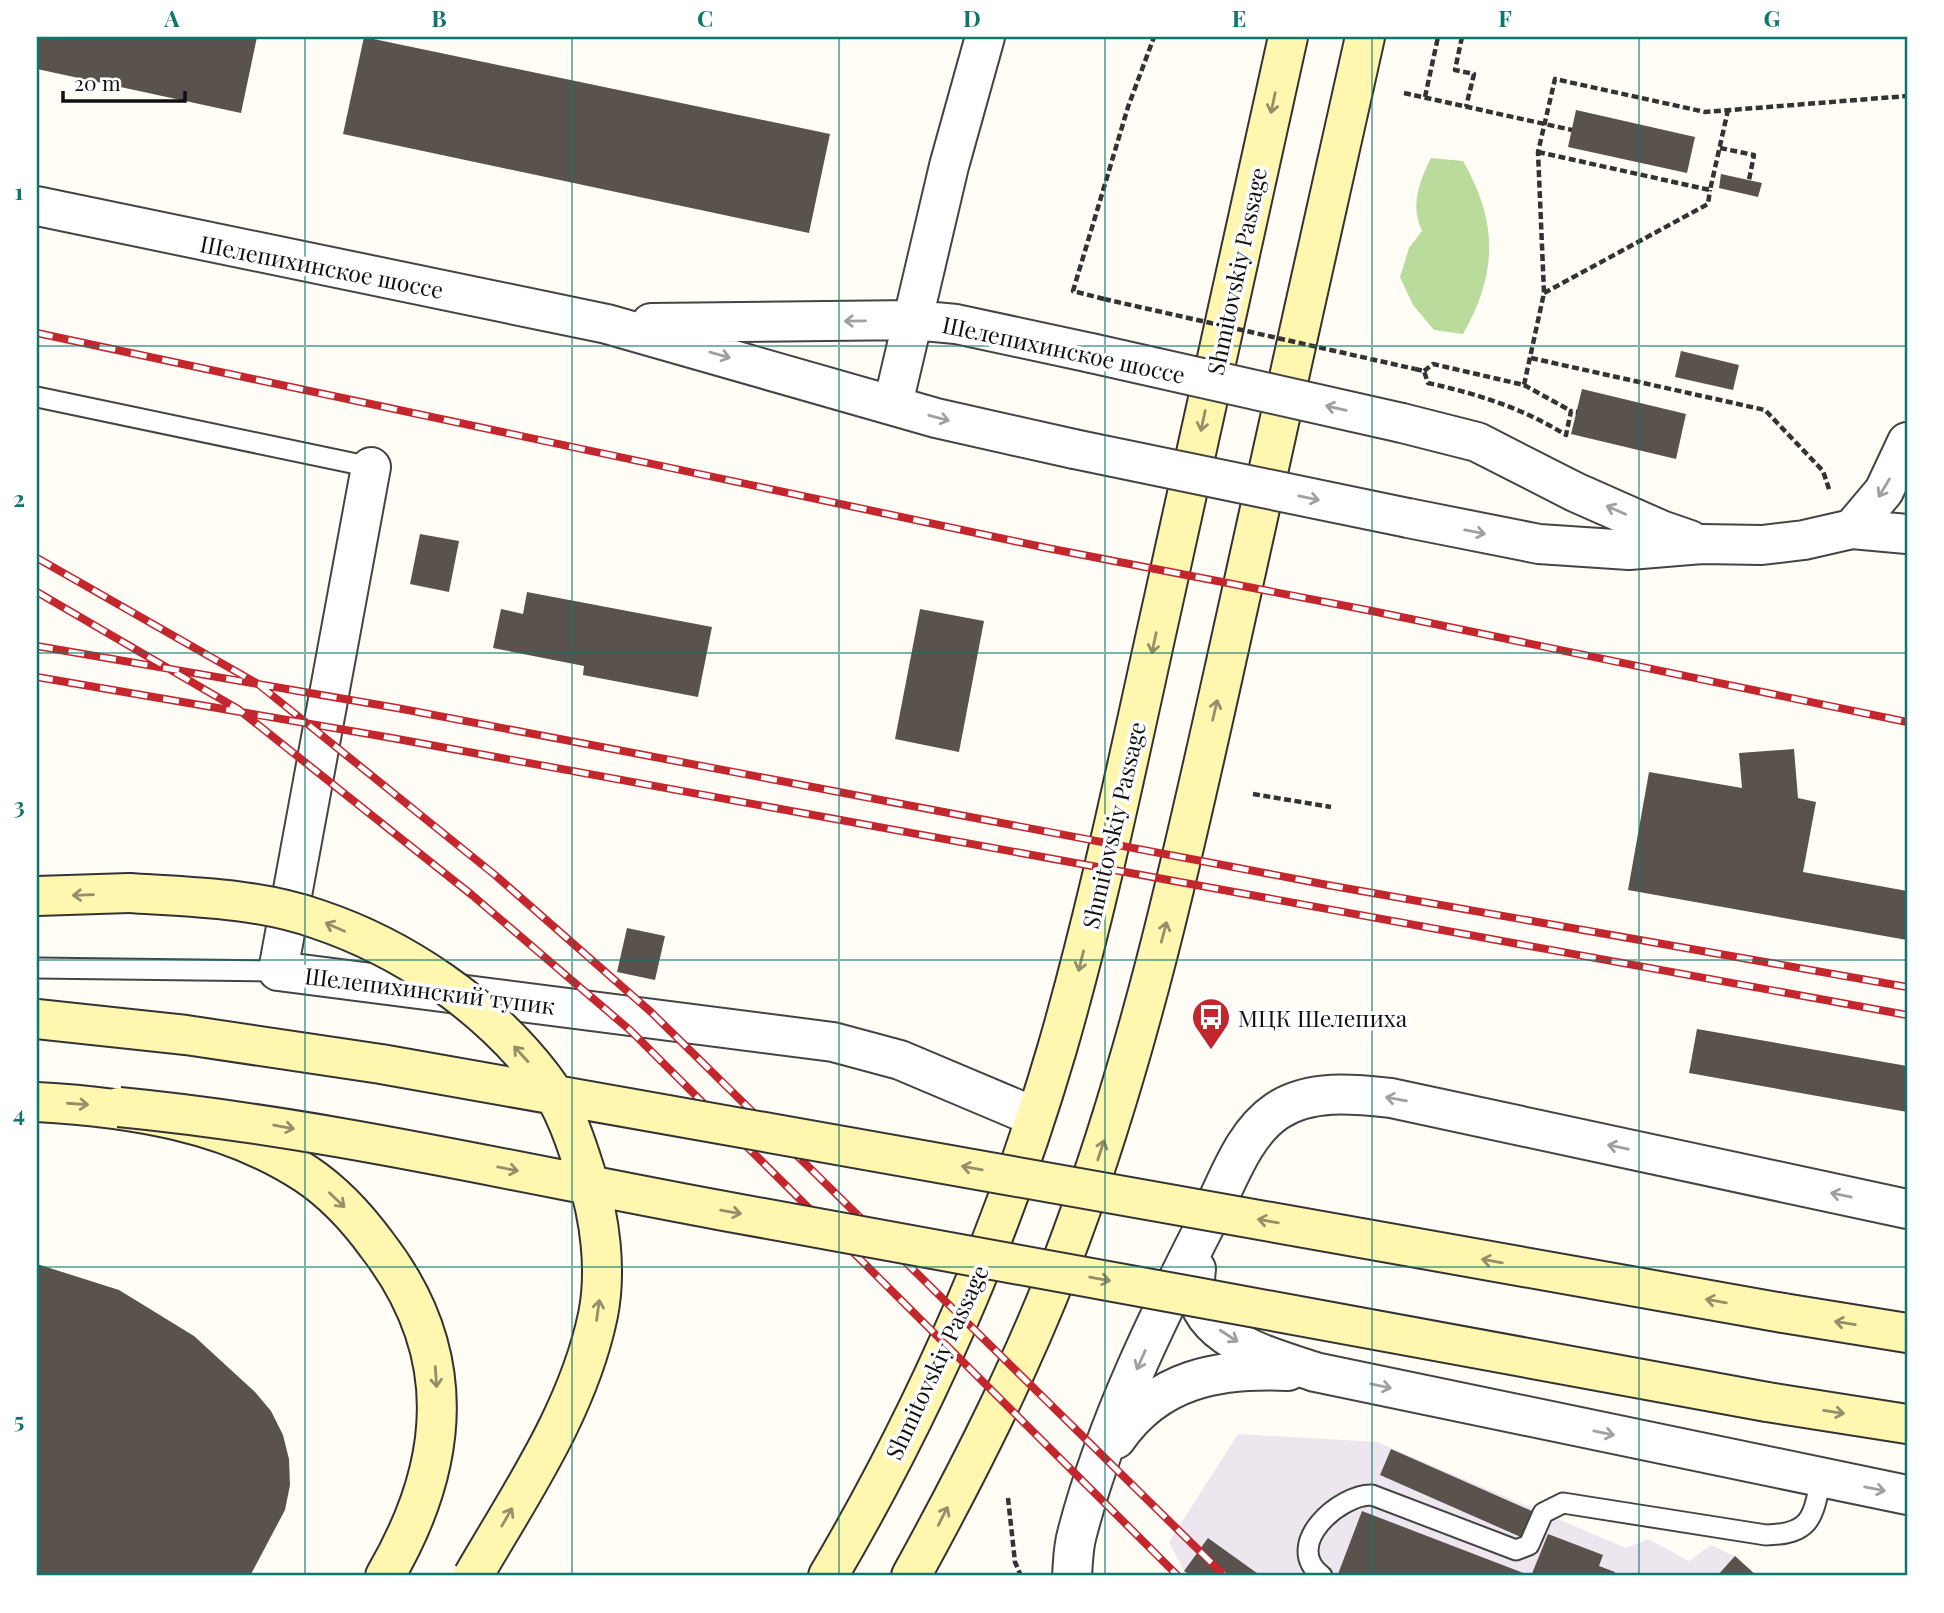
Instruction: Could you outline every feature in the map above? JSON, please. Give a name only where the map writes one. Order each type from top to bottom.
[{"type":"main road","name":"Shmitovskiy Passage","points":[[828,1576],[944,1352],[1001,1215],[1035,1117],[1079,969],[1102,878],[1288,37]]},
{"type":"main road","points":[[911,1576],[980,1445],[1040,1317],[1098,1161],[1125,1074],[1174,895],[1365,37]]},
{"type":"main road","points":[[37,896],[129,893],[234,900],[316,918],[384,948],[444,982],[495,1024],[544,1080],[574,1136],[596,1203],[601,1257],[598,1312],[582,1374],[551,1442],[473,1576]]},
{"type":"main road","points":[[37,1019],[186,1035],[381,1064],[1907,1333]]},
{"type":"main road","points":[[37,1102],[228,1118],[372,1142],[654,1198],[1767,1402],[1907,1423]]},
{"type":"main road","points":[[119,1107],[227,1135],[307,1174],[366,1230],[411,1295],[420,1311],[436,1367],[438,1410],[432,1455],[419,1504],[385,1576]]},
{"type":"street","points":[[893,404],[949,166],[985,37]]},
{"type":"street","name":"Шелепихинское шоссе","points":[[37,206],[607,324],[936,418],[1074,449],[1539,544],[1629,550],[1702,544],[1762,545],[1804,540],[1852,529],[1907,534]]},
{"type":"street","name":"Шелепихинское шоссе","points":[[607,324],[913,320],[956,324],[1477,442],[1576,492],[1661,530],[1702,544]]},
{"type":"street","points":[[1852,529],[1884,491],[1907,442]]},
{"type":"street","name":"Шелепихинский тупик","points":[[371,467],[278,971],[833,1042],[900,1060],[1035,1117]]},
{"type":"street","points":[[1072,1576],[1076,1536],[1127,1390],[1201,1232],[1248,1140],[1277,1111],[1312,1097],[1344,1094],[1391,1098],[1907,1209]]},
{"type":"street","points":[[1201,1232],[1194,1280],[1202,1311],[1221,1333],[1255,1352],[1315,1372],[1907,1495]]},
{"type":"street","points":[[1101,1461],[1129,1421],[1166,1391],[1204,1376],[1255,1370],[1315,1372]]},
{"type":"lane","points":[[37,397],[371,467]]},
{"type":"lane","points":[[37,968],[278,971]]},
{"type":"lane","points":[[1322,1576],[1308,1561],[1306,1544],[1310,1536],[1348,1500],[1362,1495],[1372,1495],[1516,1550],[1529,1545],[1543,1513],[1563,1503],[1766,1535],[1786,1535],[1805,1526],[1811,1518],[1821,1478]]},
{"type":"path","points":[[1154,37],[1128,107],[1073,291],[1424,371]]},
{"type":"path","points":[[1424,98],[1438,37]]},
{"type":"path","points":[[1462,37],[1455,70],[1474,74],[1466,107]]},
{"type":"path","points":[[1524,385],[1544,293],[1538,152],[1555,79],[1705,112],[1907,96]]},
{"type":"path","points":[[1404,93],[1572,130]]},
{"type":"path","points":[[1544,293],[1708,204],[1728,110]]},
{"type":"path","points":[[1720,148],[1754,155],[1749,180]]},
{"type":"path","points":[[1538,152],[1710,190]]},
{"type":"path","points":[[1531,358],[1765,410],[1823,471],[1830,492]]},
{"type":"path","points":[[1433,364],[1524,385],[1574,411],[1566,435],[1515,407],[1474,393],[1429,383],[1424,371],[1433,364]]},
{"type":"path","points":[[1253,794],[1331,807]]},
{"type":"path","points":[[1008,1498],[1015,1562],[1021,1576]]},
{"type":"shaded area","points":[[1238,1434],[1377,1442],[1626,1548],[1648,1539],[1689,1561],[1711,1545],[1735,1556],[1757,1576],[1191,1576],[1184,1571],[1169,1542]]},
{"type":"green space","points":[[1431,158],[1463,161],[1483,205],[1488,226],[1488,269],[1483,290],[1463,334],[1434,330],[1413,305],[1400,277],[1409,248],[1422,231],[1418,222],[1417,194]]},
{"type":"building","points":[[37,37],[257,37],[241,113],[37,69]]},
{"type":"building","points":[[364,37],[830,134],[809,233],[343,134]]},
{"type":"building","points":[[1576,110],[1695,137],[1687,173],[1568,147]]},
{"type":"building","points":[[1721,174],[1762,183],[1758,197],[1719,188]]},
{"type":"building","points":[[1681,351],[1739,365],[1733,390],[1675,377]]},
{"type":"building","points":[[1582,389],[1686,414],[1676,459],[1571,434]]},
{"type":"building","points":[[420,534],[459,541],[449,592],[410,584]]},
{"type":"building","points":[[527,592],[712,627],[698,697],[583,675],[584,666],[493,648],[501,609],[523,614]]},
{"type":"building","points":[[920,609],[984,621],[959,752],[895,739]]},
{"type":"building","points":[[1794,749],[1798,798],[1816,802],[1803,872],[1907,891],[1907,940],[1628,890],[1649,772],[1742,788],[1739,753]]},
{"type":"building","points":[[627,928],[665,936],[655,980],[617,972]]},
{"type":"building","points":[[1697,1029],[1907,1066],[1907,1112],[1689,1073]]},
{"type":"building","points":[[37,1264],[119,1290],[194,1336],[255,1392],[271,1411],[283,1435],[289,1459],[290,1485],[285,1510],[250,1576],[37,1576]]},
{"type":"building","points":[[1391,1449],[1534,1512],[1523,1538],[1380,1475]]},
{"type":"building","points":[[1362,1511],[1531,1576],[1338,1574]]},
{"type":"building","points":[[1548,1534],[1603,1555],[1599,1566],[1615,1572],[1613,1576],[1531,1576]]},
{"type":"building","points":[[1208,1538],[1261,1576],[1191,1576],[1184,1571]]},
{"type":"building","points":[[1735,1556],[1757,1576],[1717,1576]]},
{"type":"railway","points":[[37,333],[1047,548],[1372,611],[1907,722]]},
{"type":"railway","points":[[37,558],[258,684],[495,875],[651,1012],[1225,1576]]},
{"type":"railway","points":[[37,592],[238,709],[472,895],[631,1031],[1178,1576]]},
{"type":"railway","points":[[37,646],[397,708],[1333,886],[1907,987]]},
{"type":"railway","points":[[37,677],[392,738],[1907,1015]]},
{"type":"place","name":"МЦК Шелепиха","points":[[1211,1051]]}]
